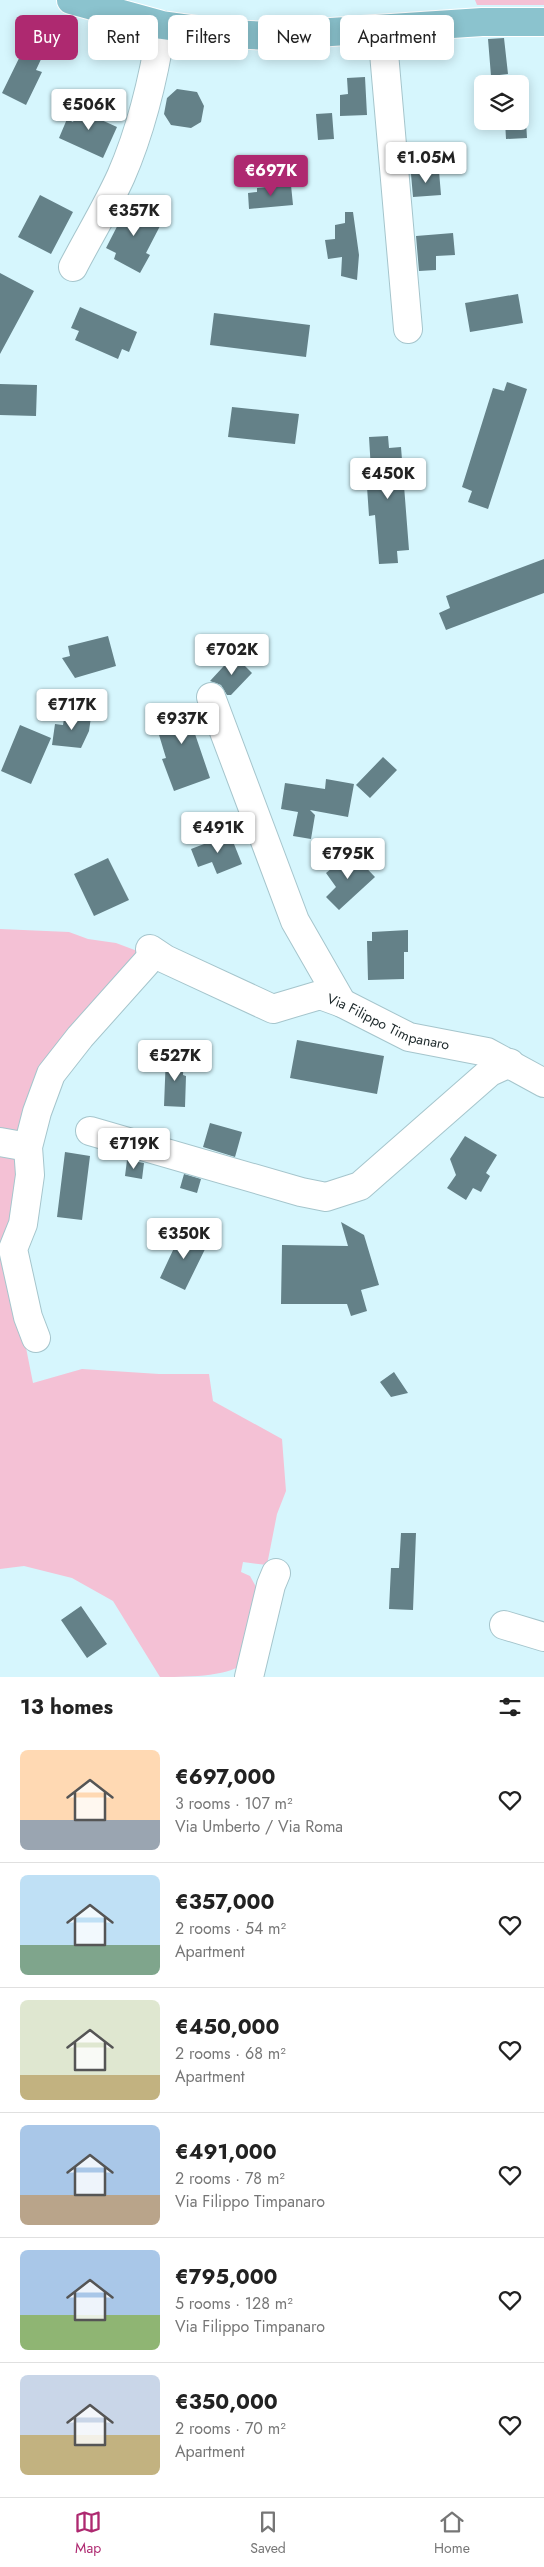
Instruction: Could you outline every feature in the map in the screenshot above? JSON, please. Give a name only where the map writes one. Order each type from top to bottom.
[{"type":"main road","points":[[71,0],[162,25],[227,34],[271,36],[340,32]]},
{"type":"main road","points":[[454,24],[535,22]]},
{"type":"street","points":[[73,266],[120,176],[134,143],[155,69],[162,25]]},
{"type":"street","points":[[385,60],[408,328]]},
{"type":"street","points":[[211,697],[295,922],[342,1002]]},
{"type":"street","name":"Via Filippo Timpanaro","points":[[28,1147],[50,1074],[153,951],[165,959],[273,1009],[320,995],[342,1002],[409,1037],[487,1052],[510,1063],[529,1077],[544,1083]]},
{"type":"street","points":[[90,1131],[301,1192],[326,1197],[360,1186],[443,1110],[490,1072],[510,1063]]},
{"type":"street","points":[[0,1142],[28,1147],[30,1176],[23,1224],[13,1249],[28,1317],[36,1338]]},
{"type":"street","points":[[249,1677],[276,1573]]},
{"type":"street","points":[[504,1625],[544,1637]]},
{"type":"shaded area","points":[[475,0],[544,0],[544,5],[477,5]]},
{"type":"shaded area","points":[[0,929],[69,932],[88,939],[116,943],[140,952],[133,964],[58,1042],[35,1083],[20,1133],[0,1138]]},
{"type":"shaded area","points":[[0,1149],[13,1151],[21,1179],[6,1247],[33,1383],[82,1369],[159,1374],[209,1374],[213,1401],[282,1439],[286,1491],[277,1514],[267,1565],[243,1562],[241,1572],[250,1576],[259,1592],[249,1641],[242,1664],[227,1672],[160,1677],[113,1601],[72,1578],[24,1566],[0,1569]]},
{"type":"building","points":[[504,38],[508,74],[491,75],[488,39]]},
{"type":"building","points":[[18,60],[41,60],[36,70],[42,72],[26,105],[2,93]]},
{"type":"building","points":[[365,77],[367,115],[340,116],[340,95],[348,94],[347,78]]},
{"type":"building","points":[[177,89],[197,92],[204,106],[201,122],[191,128],[171,125],[164,114],[167,98]]},
{"type":"building","points":[[82,102],[101,110],[97,118],[117,127],[103,158],[59,138],[67,119],[73,122]]},
{"type":"building","points":[[332,113],[334,139],[318,140],[316,114]]},
{"type":"building","points":[[506,130],[527,130],[527,138],[506,139]]},
{"type":"building","points":[[439,171],[441,195],[413,197],[411,174]]},
{"type":"building","points":[[291,185],[293,205],[249,209],[248,193],[257,192],[257,188]]},
{"type":"building","points":[[40,195],[73,212],[51,254],[18,237]]},
{"type":"building","points":[[140,200],[156,209],[150,220],[160,226],[146,253],[150,255],[140,273],[114,259],[116,253],[106,248],[126,209],[133,212]]},
{"type":"building","points":[[345,212],[353,212],[359,255],[357,280],[341,276],[342,257],[328,259],[325,240],[335,239],[335,225],[345,223]]},
{"type":"building","points":[[453,233],[455,255],[436,256],[436,270],[419,271],[416,236]]},
{"type":"building","points":[[0,273],[34,291],[0,354]]},
{"type":"building","points":[[518,294],[523,323],[470,332],[465,303]]},
{"type":"building","points":[[80,307],[137,332],[129,352],[122,349],[118,359],[75,340],[79,331],[71,328]]},
{"type":"building","points":[[214,313],[310,325],[306,357],[210,345]]},
{"type":"building","points":[[507,382],[527,389],[488,509],[468,502],[472,491],[462,487],[493,388],[504,391]]},
{"type":"building","points":[[0,384],[37,385],[36,416],[0,415]]},
{"type":"building","points":[[232,407],[299,414],[295,444],[228,437]]},
{"type":"building","points":[[388,436],[389,448],[401,447],[409,550],[397,551],[398,563],[379,564],[375,515],[369,516],[367,487],[372,487],[369,437]]},
{"type":"building","points":[[544,559],[544,593],[446,630],[439,613],[450,608],[446,596]]},
{"type":"building","points":[[108,636],[116,666],[75,678],[62,658],[70,656],[68,646]]},
{"type":"building","points":[[234,655],[252,673],[231,695],[227,695],[221,685],[210,681]]},
{"type":"building","points":[[197,703],[207,730],[195,734],[210,778],[174,791],[162,759],[166,758],[153,715]]},
{"type":"building","points":[[65,713],[91,717],[89,731],[81,748],[52,745],[55,724],[63,725]]},
{"type":"building","points":[[20,725],[51,738],[31,784],[1,771]]},
{"type":"building","points":[[383,757],[397,770],[370,798],[356,785]]},
{"type":"building","points":[[326,779],[354,784],[348,817],[310,810],[315,815],[311,839],[293,836],[298,812],[281,809],[285,783],[325,789]]},
{"type":"building","points":[[230,834],[242,864],[217,874],[212,862],[198,867],[191,849]]},
{"type":"building","points":[[351,852],[375,877],[339,910],[326,897],[336,887],[326,873]]},
{"type":"building","points":[[108,858],[129,900],[94,916],[74,874]]},
{"type":"building","points":[[408,930],[408,952],[404,952],[404,979],[368,980],[367,941],[372,941],[372,932]]},
{"type":"building","points":[[297,1040],[384,1056],[377,1094],[290,1078]]},
{"type":"building","points":[[166,1055],[184,1056],[183,1075],[186,1076],[185,1107],[164,1106]]},
{"type":"building","points":[[210,1123],[242,1132],[235,1157],[203,1147]]},
{"type":"building","points":[[465,1136],[497,1155],[486,1173],[490,1176],[481,1192],[473,1188],[466,1200],[447,1188],[456,1175],[450,1159]]},
{"type":"building","points":[[65,1152],[90,1156],[82,1220],[57,1217]]},
{"type":"building","points":[[127,1160],[144,1163],[142,1179],[125,1176]]},
{"type":"building","points":[[184,1174],[201,1179],[197,1193],[180,1188]]},
{"type":"building","points":[[341,1222],[364,1235],[379,1285],[361,1290],[367,1311],[351,1316],[347,1304],[281,1304],[282,1245],[348,1246]]},
{"type":"building","points":[[182,1231],[208,1243],[185,1290],[160,1278]]},
{"type":"building","points":[[394,1372],[408,1393],[391,1397],[380,1382]]},
{"type":"building","points":[[401,1533],[416,1533],[413,1610],[389,1609],[391,1568],[399,1568]]},
{"type":"building","points":[[81,1606],[107,1644],[87,1658],[61,1620]]}]
